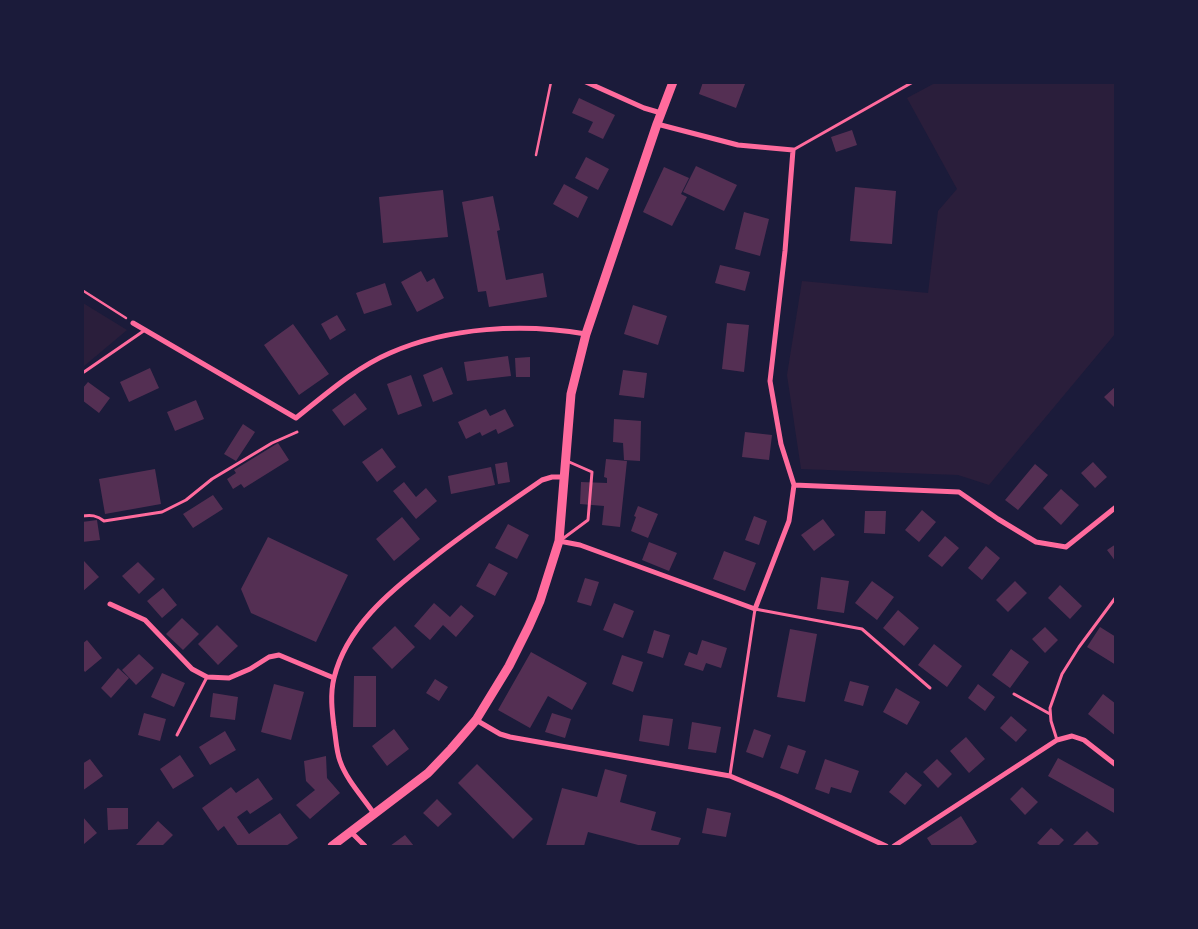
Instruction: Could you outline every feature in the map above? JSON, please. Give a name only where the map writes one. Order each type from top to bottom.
[{"type":"main road","points":[[332,846],[352,833],[428,773],[476,720],[529,626],[540,601],[560,541],[571,394],[586,334],[673,82]]},
{"type":"street","points":[[586,82],[644,108],[661,113]]},
{"type":"street","points":[[560,541],[580,545],[755,608],[789,520],[794,485],[781,444],[770,381],[785,252],[793,150],[738,145],[657,124]]},
{"type":"street","points":[[133,323],[296,418],[369,364],[390,353],[434,339],[482,330],[552,330],[586,334]]},
{"type":"street","points":[[375,815],[354,788],[340,762],[337,750],[332,715],[334,678],[344,653],[373,610],[388,594],[452,542],[542,480],[552,477],[565,477]]},
{"type":"street","points":[[794,485],[959,492],[1036,542],[1066,547],[1116,507]]},
{"type":"street","points":[[110,604],[145,620],[192,669],[207,677],[230,678],[250,669],[269,657],[279,656],[334,678]]},
{"type":"street","points":[[476,720],[500,734],[510,737],[730,776],[886,846]]},
{"type":"street","points":[[894,846],[1057,740],[1072,736],[1084,740],[1116,765]]},
{"type":"street","points":[[352,833],[365,846]]},
{"type":"lane","points":[[793,150],[913,82]]},
{"type":"lane","points":[[84,372],[145,330]]},
{"type":"lane","points":[[82,516],[92,515],[100,517],[104,521],[162,512],[186,500],[212,479],[272,443],[296,432]]},
{"type":"lane","points":[[560,541],[588,520],[592,472],[566,461]]},
{"type":"lane","points":[[1057,740],[1050,714],[1054,695],[1066,667],[1116,597]]},
{"type":"lane","points":[[730,776],[755,608],[862,628],[930,688]]},
{"type":"lane","points":[[177,736],[207,677]]},
{"type":"lane","points":[[1014,694],[1050,714]]},
{"type":"path","points":[[536,155],[551,82]]},
{"type":"path","points":[[82,290],[133,323]]},
{"type":"shaded area","points":[[935,83],[1115,83],[1115,334],[989,485],[958,475],[801,469],[787,375],[802,281],[928,293],[938,211],[957,189],[907,98]]},
{"type":"shaded area","points":[[83,303],[127,330],[83,367]]},
{"type":"building","points":[[703,82],[740,82],[745,84],[736,108],[699,94]]},
{"type":"building","points":[[579,98],[615,115],[603,139],[588,132],[593,122],[572,113]]},
{"type":"building","points":[[852,130],[857,145],[836,152],[831,137]]},
{"type":"building","points":[[586,157],[609,169],[598,190],[575,178]]},
{"type":"building","points":[[696,166],[737,185],[724,211],[683,192]]},
{"type":"building","points":[[664,167],[689,178],[681,194],[687,197],[672,226],[643,212]]},
{"type":"building","points":[[564,184],[588,197],[578,218],[553,204]]},
{"type":"building","points":[[855,187],[896,191],[892,244],[850,241]]},
{"type":"building","points":[[443,190],[448,237],[383,243],[379,197]]},
{"type":"building","points":[[493,196],[500,230],[497,231],[506,280],[543,273],[547,297],[489,307],[486,291],[478,292],[462,202]]},
{"type":"building","points":[[744,212],[769,219],[760,256],[735,249]]},
{"type":"building","points":[[720,265],[750,272],[745,291],[715,283]]},
{"type":"building","points":[[421,271],[427,282],[434,278],[444,298],[417,312],[401,282]]},
{"type":"building","points":[[385,283],[392,305],[364,314],[356,293]]},
{"type":"building","points":[[633,305],[667,316],[658,345],[624,334]]},
{"type":"building","points":[[337,315],[346,330],[330,340],[321,324]]},
{"type":"building","points":[[727,323],[749,325],[744,372],[722,369]]},
{"type":"building","points":[[293,324],[329,374],[299,395],[264,345]]},
{"type":"building","points":[[508,356],[511,376],[467,381],[464,362]]},
{"type":"building","points":[[530,357],[530,377],[516,377],[515,358]]},
{"type":"building","points":[[442,367],[453,394],[433,402],[423,375]]},
{"type":"building","points":[[150,368],[159,388],[129,402],[120,382]]},
{"type":"building","points":[[623,370],[647,373],[644,398],[619,395]]},
{"type":"building","points":[[411,375],[422,406],[398,415],[387,384]]},
{"type":"building","points":[[88,382],[110,398],[99,413],[82,400],[82,389]]},
{"type":"building","points":[[1116,386],[1116,409],[1104,397]]},
{"type":"building","points":[[355,393],[367,409],[344,426],[332,410]]},
{"type":"building","points":[[196,400],[204,419],[175,431],[167,412]]},
{"type":"building","points":[[486,409],[490,416],[505,409],[514,426],[498,434],[496,429],[482,436],[480,432],[466,439],[458,422]]},
{"type":"building","points":[[614,419],[641,421],[640,461],[624,460],[623,443],[613,442]]},
{"type":"building","points":[[243,424],[255,432],[236,461],[224,454]]},
{"type":"building","points":[[745,432],[772,435],[769,460],[742,457]]},
{"type":"building","points":[[278,443],[289,460],[244,488],[241,484],[233,489],[227,479],[236,473],[234,470]]},
{"type":"building","points":[[382,448],[396,467],[377,482],[362,462]]},
{"type":"building","points":[[606,459],[627,461],[620,527],[602,525],[604,506],[580,504],[581,482],[607,483],[607,478],[604,477]]},
{"type":"building","points":[[507,462],[510,482],[498,484],[495,464]]},
{"type":"building","points":[[1093,462],[1107,477],[1095,488],[1081,473]]},
{"type":"building","points":[[1035,464],[1048,475],[1018,510],[1005,500]]},
{"type":"building","points":[[491,467],[495,485],[451,494],[448,476]]},
{"type":"building","points":[[155,469],[161,504],[105,514],[99,479]]},
{"type":"building","points":[[404,482],[416,497],[426,488],[437,501],[416,519],[393,491]]},
{"type":"building","points":[[1061,489],[1079,505],[1061,525],[1043,508]]},
{"type":"building","points":[[213,495],[223,509],[193,528],[183,514]]},
{"type":"building","points":[[638,506],[658,514],[648,538],[631,531]]},
{"type":"building","points":[[922,510],[936,522],[919,542],[905,530]]},
{"type":"building","points":[[865,511],[886,511],[885,534],[864,533]]},
{"type":"building","points":[[754,516],[767,521],[759,545],[745,540]]},
{"type":"building","points":[[402,517],[420,539],[394,561],[376,539]]},
{"type":"building","points":[[823,519],[835,535],[814,551],[801,535]]},
{"type":"building","points":[[97,520],[100,540],[82,542],[82,522]]},
{"type":"building","points":[[508,524],[529,535],[517,559],[495,548]]},
{"type":"building","points":[[945,536],[959,548],[942,567],[928,556]]},
{"type":"building","points":[[268,537],[348,575],[316,642],[251,613],[241,589]]},
{"type":"building","points":[[649,542],[677,553],[669,571],[642,560]]},
{"type":"building","points":[[1116,544],[1116,562],[1107,550]]},
{"type":"building","points":[[986,546],[1000,558],[982,580],[968,568]]},
{"type":"building","points":[[724,551],[756,563],[745,591],[713,579]]},
{"type":"building","points":[[84,561],[99,577],[82,592],[82,562]]},
{"type":"building","points":[[138,562],[155,579],[139,594],[122,576]]},
{"type":"building","points":[[489,563],[508,573],[495,596],[476,586]]},
{"type":"building","points":[[821,577],[849,581],[844,613],[817,609]]},
{"type":"building","points":[[585,578],[599,582],[591,606],[577,602]]},
{"type":"building","points":[[872,581],[894,597],[877,620],[855,603]]},
{"type":"building","points":[[1015,581],[1027,593],[1008,612],[996,600]]},
{"type":"building","points":[[1060,585],[1082,606],[1070,619],[1048,598]]},
{"type":"building","points":[[163,588],[177,605],[162,618],[147,601]]},
{"type":"building","points":[[434,603],[450,617],[461,605],[474,616],[456,637],[443,625],[430,640],[414,626]]},
{"type":"building","points":[[614,603],[634,611],[623,638],[603,630]]},
{"type":"building","points":[[898,610],[919,628],[904,646],[883,628]]},
{"type":"building","points":[[182,618],[199,634],[183,650],[166,634]]},
{"type":"building","points":[[217,625],[238,646],[218,665],[198,644]]},
{"type":"building","points":[[395,626],[415,647],[392,669],[372,648]]},
{"type":"building","points":[[1045,627],[1058,640],[1045,653],[1032,639]]},
{"type":"building","points":[[1100,627],[1116,637],[1116,665],[1087,647]]},
{"type":"building","points":[[790,629],[817,634],[805,702],[777,697]]},
{"type":"building","points":[[654,630],[670,635],[663,658],[647,653]]},
{"type":"building","points":[[87,640],[102,658],[85,672],[82,668],[82,644]]},
{"type":"building","points":[[702,640],[727,648],[721,668],[706,663],[703,671],[684,665],[689,652],[697,655]]},
{"type":"building","points":[[934,644],[962,666],[947,687],[918,665]]},
{"type":"building","points":[[1011,649],[1029,662],[1010,688],[992,675]]},
{"type":"building","points":[[531,652],[587,683],[572,710],[548,696],[530,728],[498,710]]},
{"type":"building","points":[[139,654],[154,668],[136,685],[122,670]]},
{"type":"building","points":[[622,655],[643,662],[633,692],[612,684]]},
{"type":"building","points":[[118,668],[129,678],[111,698],[101,688]]},
{"type":"building","points":[[162,673],[185,683],[174,707],[151,697]]},
{"type":"building","points":[[354,676],[376,676],[376,727],[353,727]]},
{"type":"building","points":[[435,679],[448,687],[439,701],[426,693]]},
{"type":"building","points":[[850,681],[869,686],[863,706],[844,701]]},
{"type":"building","points":[[274,684],[304,692],[291,740],[261,732]]},
{"type":"building","points":[[978,684],[995,697],[985,711],[968,698]]},
{"type":"building","points":[[896,688],[920,702],[907,725],[883,712]]},
{"type":"building","points":[[213,693],[238,697],[235,720],[210,717]]},
{"type":"building","points":[[1103,694],[1116,704],[1116,736],[1088,714]]},
{"type":"building","points":[[144,713],[166,719],[160,741],[138,735]]},
{"type":"building","points":[[552,713],[571,719],[565,738],[545,732]]},
{"type":"building","points":[[643,715],[673,719],[669,746],[639,741]]},
{"type":"building","points":[[1011,716],[1027,730],[1016,742],[1000,728]]},
{"type":"building","points":[[692,722],[721,727],[716,753],[688,749]]},
{"type":"building","points":[[394,729],[409,749],[387,766],[372,746]]},
{"type":"building","points":[[754,729],[771,735],[763,758],[746,752]]},
{"type":"building","points":[[225,731],[236,750],[210,765],[199,747]]},
{"type":"building","points":[[966,737],[985,759],[969,773],[950,751]]},
{"type":"building","points":[[788,745],[806,751],[798,774],[780,768]]},
{"type":"building","points":[[180,755],[194,776],[173,789],[160,769]]},
{"type":"building","points":[[326,756],[327,778],[340,793],[310,819],[296,805],[315,790],[306,781],[304,761]]},
{"type":"building","points":[[1058,758],[1116,790],[1116,814],[1048,776]]},
{"type":"building","points":[[90,759],[103,776],[82,791],[82,764]]},
{"type":"building","points":[[825,759],[859,771],[851,793],[831,787],[829,794],[815,789]]},
{"type":"building","points":[[937,759],[952,774],[938,788],[923,772]]},
{"type":"building","points":[[477,764],[533,819],[513,839],[458,783]]},
{"type":"building","points":[[605,769],[627,775],[620,802],[656,812],[651,830],[681,838],[678,846],[642,846],[588,832],[584,846],[546,846],[562,788],[597,797]]},
{"type":"building","points":[[906,772],[922,785],[905,805],[889,792]]},
{"type":"building","points":[[258,778],[273,799],[250,814],[247,810],[237,817],[249,834],[280,813],[298,838],[286,846],[238,846],[224,826],[218,831],[202,808],[231,787],[236,793]]},
{"type":"building","points":[[1022,787],[1038,802],[1025,815],[1010,799]]},
{"type":"building","points":[[437,799],[452,814],[438,827],[423,813]]},
{"type":"building","points":[[107,808],[128,808],[128,829],[108,830]]},
{"type":"building","points":[[707,808],[731,813],[726,837],[702,833]]},
{"type":"building","points":[[82,816],[97,833],[84,844],[82,842]]},
{"type":"building","points":[[961,816],[977,842],[971,846],[932,846],[927,838]]},
{"type":"building","points":[[158,821],[173,835],[162,846],[136,845]]},
{"type":"building","points":[[1051,828],[1064,840],[1058,846],[1041,846],[1037,843]]},
{"type":"building","points":[[1087,831],[1099,843],[1096,846],[1072,846]]},
{"type":"building","points":[[405,835],[414,846],[390,846]]}]
